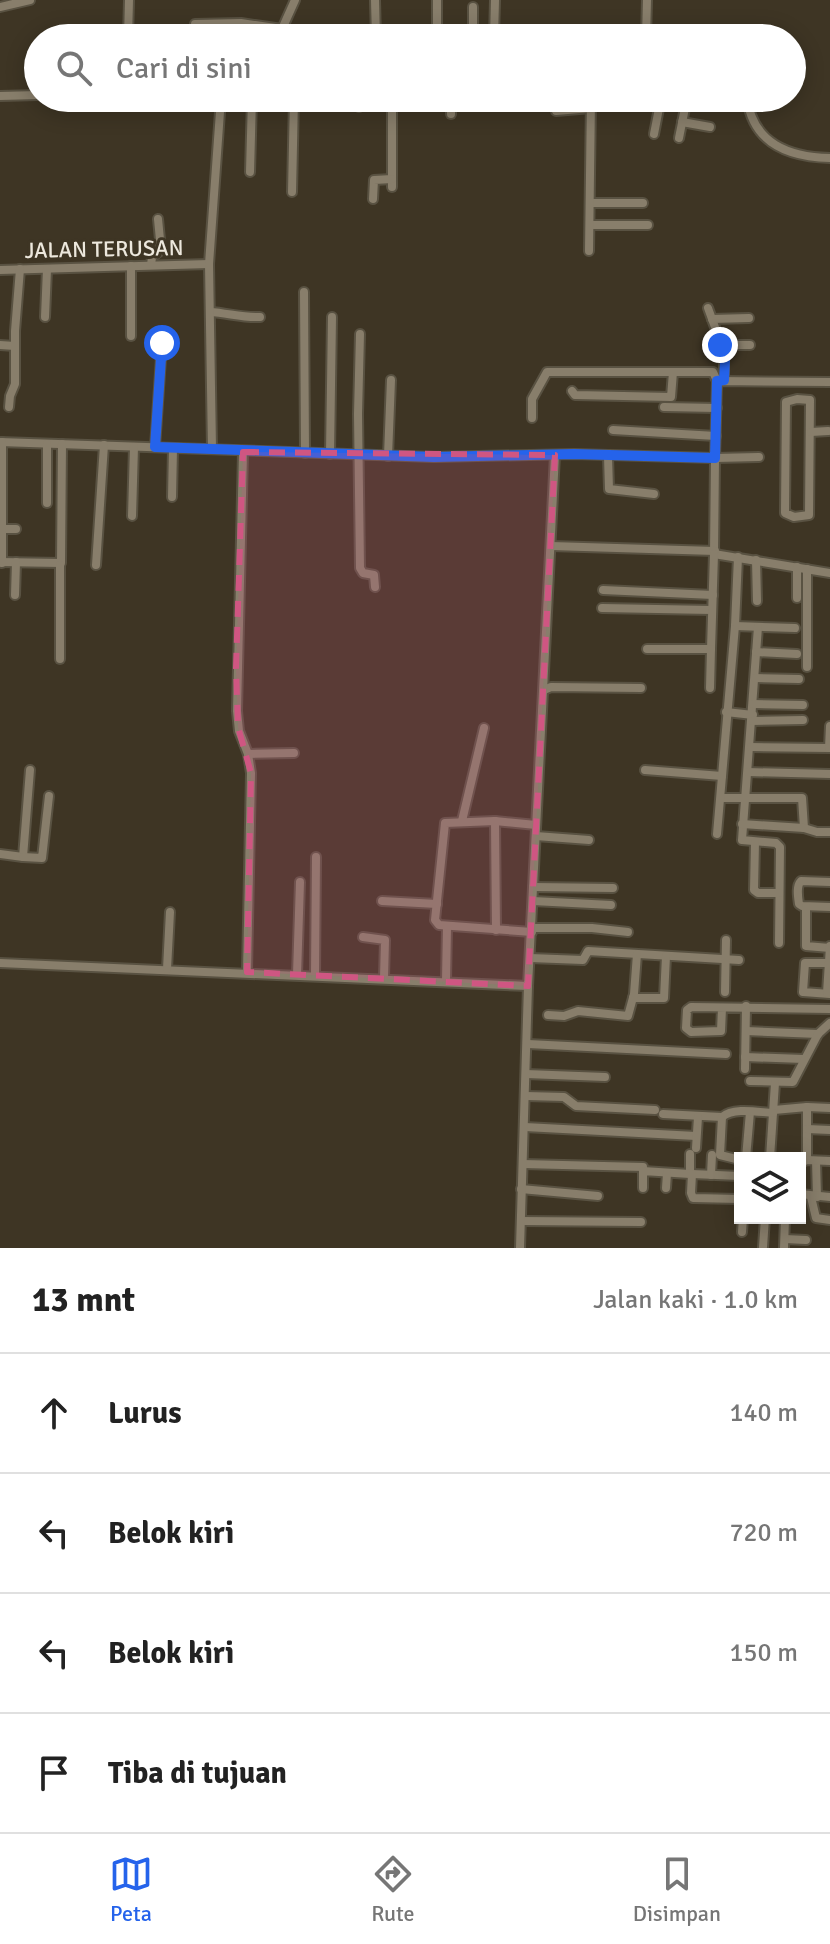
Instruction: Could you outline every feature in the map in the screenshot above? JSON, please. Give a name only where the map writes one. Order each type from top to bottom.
[{"type":"street","points":[[0,7],[30,0]]},
{"type":"street","points":[[128,24],[129,0]]},
{"type":"street","points":[[284,24],[295,0]]},
{"type":"street","points":[[375,0],[376,24]]},
{"type":"street","points":[[437,0],[437,24]]},
{"type":"street","points":[[494,24],[495,0]]},
{"type":"street","points":[[646,24],[647,0]]},
{"type":"street","points":[[473,7],[473,24]]},
{"type":"street","points":[[195,24],[245,24]]},
{"type":"street","points":[[0,96],[24,95]]},
{"type":"street","points":[[212,449],[209,264],[220,112]]},
{"type":"street","points":[[250,172],[252,112]]},
{"type":"street","points":[[292,192],[294,112]]},
{"type":"street","points":[[373,199],[374,180],[392,183],[392,112]]},
{"type":"street","points":[[589,251],[591,112]]},
{"type":"street","points":[[654,134],[658,112]]},
{"type":"street","points":[[679,138],[684,112]]},
{"type":"street","points":[[749,112],[755,126],[788,153],[830,158]]},
{"type":"street","points":[[682,122],[710,127]]},
{"type":"street","points":[[590,203],[643,203]]},
{"type":"street","points":[[151,265],[151,258],[161,250],[158,219]]},
{"type":"street","points":[[590,225],[648,225]]},
{"type":"street","name":"JALAN TERUSAN","points":[[0,270],[209,264]]},
{"type":"street","points":[[131,266],[131,336]]},
{"type":"street","points":[[9,407],[15,384],[20,269]]},
{"type":"street","points":[[45,317],[47,269]]},
{"type":"street","points":[[304,292],[305,453]]},
{"type":"street","points":[[708,308],[725,361],[717,408],[710,688]]},
{"type":"street","points":[[210,312],[230,313],[239,318],[260,317]]},
{"type":"street","points":[[330,454],[332,317]]},
{"type":"street","points":[[712,319],[749,318]]},
{"type":"street","points":[[360,334],[360,568],[363,573],[374,575],[375,587]]},
{"type":"street","points":[[155,447],[162,343]]},
{"type":"street","points":[[0,345],[15,346]]},
{"type":"street","points":[[720,345],[750,345]]},
{"type":"street","points":[[532,418],[532,399],[547,372],[713,372],[721,381],[830,382]]},
{"type":"street","points":[[572,391],[575,395],[671,397],[673,372]]},
{"type":"street","points":[[388,456],[391,380]]},
{"type":"street","points":[[797,381],[797,399]]},
{"type":"street","points":[[797,399],[810,400],[809,515],[788,516],[785,513],[786,402],[797,399]]},
{"type":"street","points":[[664,407],[717,408]]},
{"type":"street","points":[[613,430],[716,436]]},
{"type":"street","points":[[811,432],[828,431]]},
{"type":"street","points":[[60,565],[1,562],[1,442],[388,456],[759,457]]},
{"type":"street","points":[[47,444],[47,503]]},
{"type":"street","points":[[60,659],[62,444]]},
{"type":"street","points":[[96,565],[104,445]]},
{"type":"street","points":[[132,516],[134,447]]},
{"type":"street","points":[[172,497],[173,448]]},
{"type":"street","points":[[243,452],[236,665],[238,727],[251,773],[247,972]]},
{"type":"street","points":[[520,1248],[528,986],[555,455]]},
{"type":"street","points":[[608,456],[609,489],[654,494]]},
{"type":"street","points":[[2,529],[16,529]]},
{"type":"street","points":[[551,546],[714,552],[830,573]]},
{"type":"street","points":[[717,834],[738,557]]},
{"type":"street","points":[[756,560],[757,601]]},
{"type":"street","points":[[15,595],[16,562]]},
{"type":"street","points":[[797,598],[802,568]]},
{"type":"street","points":[[802,568],[807,667]]},
{"type":"street","points":[[603,590],[713,595]]},
{"type":"street","points":[[602,608],[712,610]]},
{"type":"street","points":[[735,626],[795,628]]},
{"type":"street","points":[[758,627],[743,841],[779,845],[779,943]]},
{"type":"street","points":[[647,649],[711,649]]},
{"type":"street","points":[[756,652],[797,654]]},
{"type":"street","points":[[755,678],[799,679]]},
{"type":"street","points":[[544,690],[551,687],[641,688]]},
{"type":"street","points":[[753,704],[803,705]]},
{"type":"street","points":[[726,712],[752,718],[803,720]]},
{"type":"street","points":[[751,747],[829,748],[830,726]]},
{"type":"street","points":[[462,821],[484,728]]},
{"type":"street","points":[[248,754],[294,753]]},
{"type":"street","points":[[23,857],[30,770]]},
{"type":"street","points":[[645,770],[722,776]]},
{"type":"street","points":[[748,772],[830,774]]},
{"type":"street","points":[[0,854],[42,858],[49,796]]},
{"type":"street","points":[[721,798],[803,799],[804,828]]},
{"type":"street","points":[[536,825],[448,821],[444,825],[436,923],[496,930],[592,928],[628,932]]},
{"type":"street","points":[[495,821],[496,930]]},
{"type":"street","points":[[742,824],[830,832]]},
{"type":"street","points":[[536,836],[589,840]]},
{"type":"street","points":[[755,842],[754,890],[758,893],[779,893]]},
{"type":"street","points":[[315,976],[316,857]]},
{"type":"street","points":[[297,975],[300,882]]},
{"type":"street","points":[[830,882],[799,882],[799,903],[806,907],[830,907]]},
{"type":"street","points":[[533,887],[613,888]]},
{"type":"street","points":[[382,901],[437,904]]},
{"type":"street","points":[[533,901],[611,905]]},
{"type":"street","points":[[806,907],[806,946],[830,947],[828,994],[803,993],[804,964],[829,968]]},
{"type":"street","points":[[167,969],[170,912]]},
{"type":"street","points":[[446,981],[447,926]]},
{"type":"street","points":[[363,937],[385,940],[384,978]]},
{"type":"street","points":[[725,992],[726,940]]},
{"type":"street","points":[[530,958],[583,960],[587,951],[739,960]]},
{"type":"street","points":[[548,1015],[564,1016],[578,1011],[628,1016],[637,954]]},
{"type":"street","points":[[633,998],[664,998],[666,956]]},
{"type":"street","points":[[3,963],[528,986]]},
{"type":"street","points":[[745,1069],[746,1006]]},
{"type":"street","points":[[722,1008],[721,1031],[691,1032],[686,1028],[688,1008],[746,1006],[830,1009]]},
{"type":"street","points":[[750,1081],[793,1082],[818,1034],[830,1023]]},
{"type":"street","points":[[746,1031],[818,1034]]},
{"type":"street","points":[[528,1044],[726,1054]]},
{"type":"street","points":[[745,1057],[804,1059]]},
{"type":"street","points":[[526,1074],[605,1077]]},
{"type":"street","points":[[771,1152],[775,1083]]},
{"type":"street","points":[[526,1096],[564,1097],[576,1106],[722,1117]]},
{"type":"street","points":[[807,1107],[808,1161],[816,1218],[830,1220]]},
{"type":"street","points":[[734,1158],[720,1155],[722,1117],[726,1112],[830,1108]]},
{"type":"street","points":[[747,1152],[750,1112]]},
{"type":"street","points":[[698,1117],[691,1174],[693,1198],[734,1199]]},
{"type":"street","points":[[525,1127],[696,1136]]},
{"type":"street","points":[[807,1129],[830,1130]]},
{"type":"street","points":[[711,1175],[712,1155]]},
{"type":"street","points":[[808,1161],[830,1161]]},
{"type":"street","points":[[523,1164],[643,1167]]},
{"type":"street","points":[[643,1188],[643,1171],[734,1176]]},
{"type":"street","points":[[666,1188],[667,1173]]},
{"type":"street","points":[[521,1189],[598,1196]]},
{"type":"street","points":[[806,1195],[830,1197]]},
{"type":"street","points":[[521,1221],[641,1222]]},
{"type":"street","points":[[742,1232],[743,1224]]},
{"type":"street","points":[[763,1247],[765,1224]]},
{"type":"street","points":[[785,1224],[784,1244],[806,1240]]},
{"type":"highlighted area","points":[[243,452],[555,455],[528,986],[247,972],[251,773],[238,727],[236,668]]},
{"type":"route","points":[[162,343],[155,447],[496,458],[574,454],[715,458],[717,381],[724,380],[725,361],[720,345]]}]
